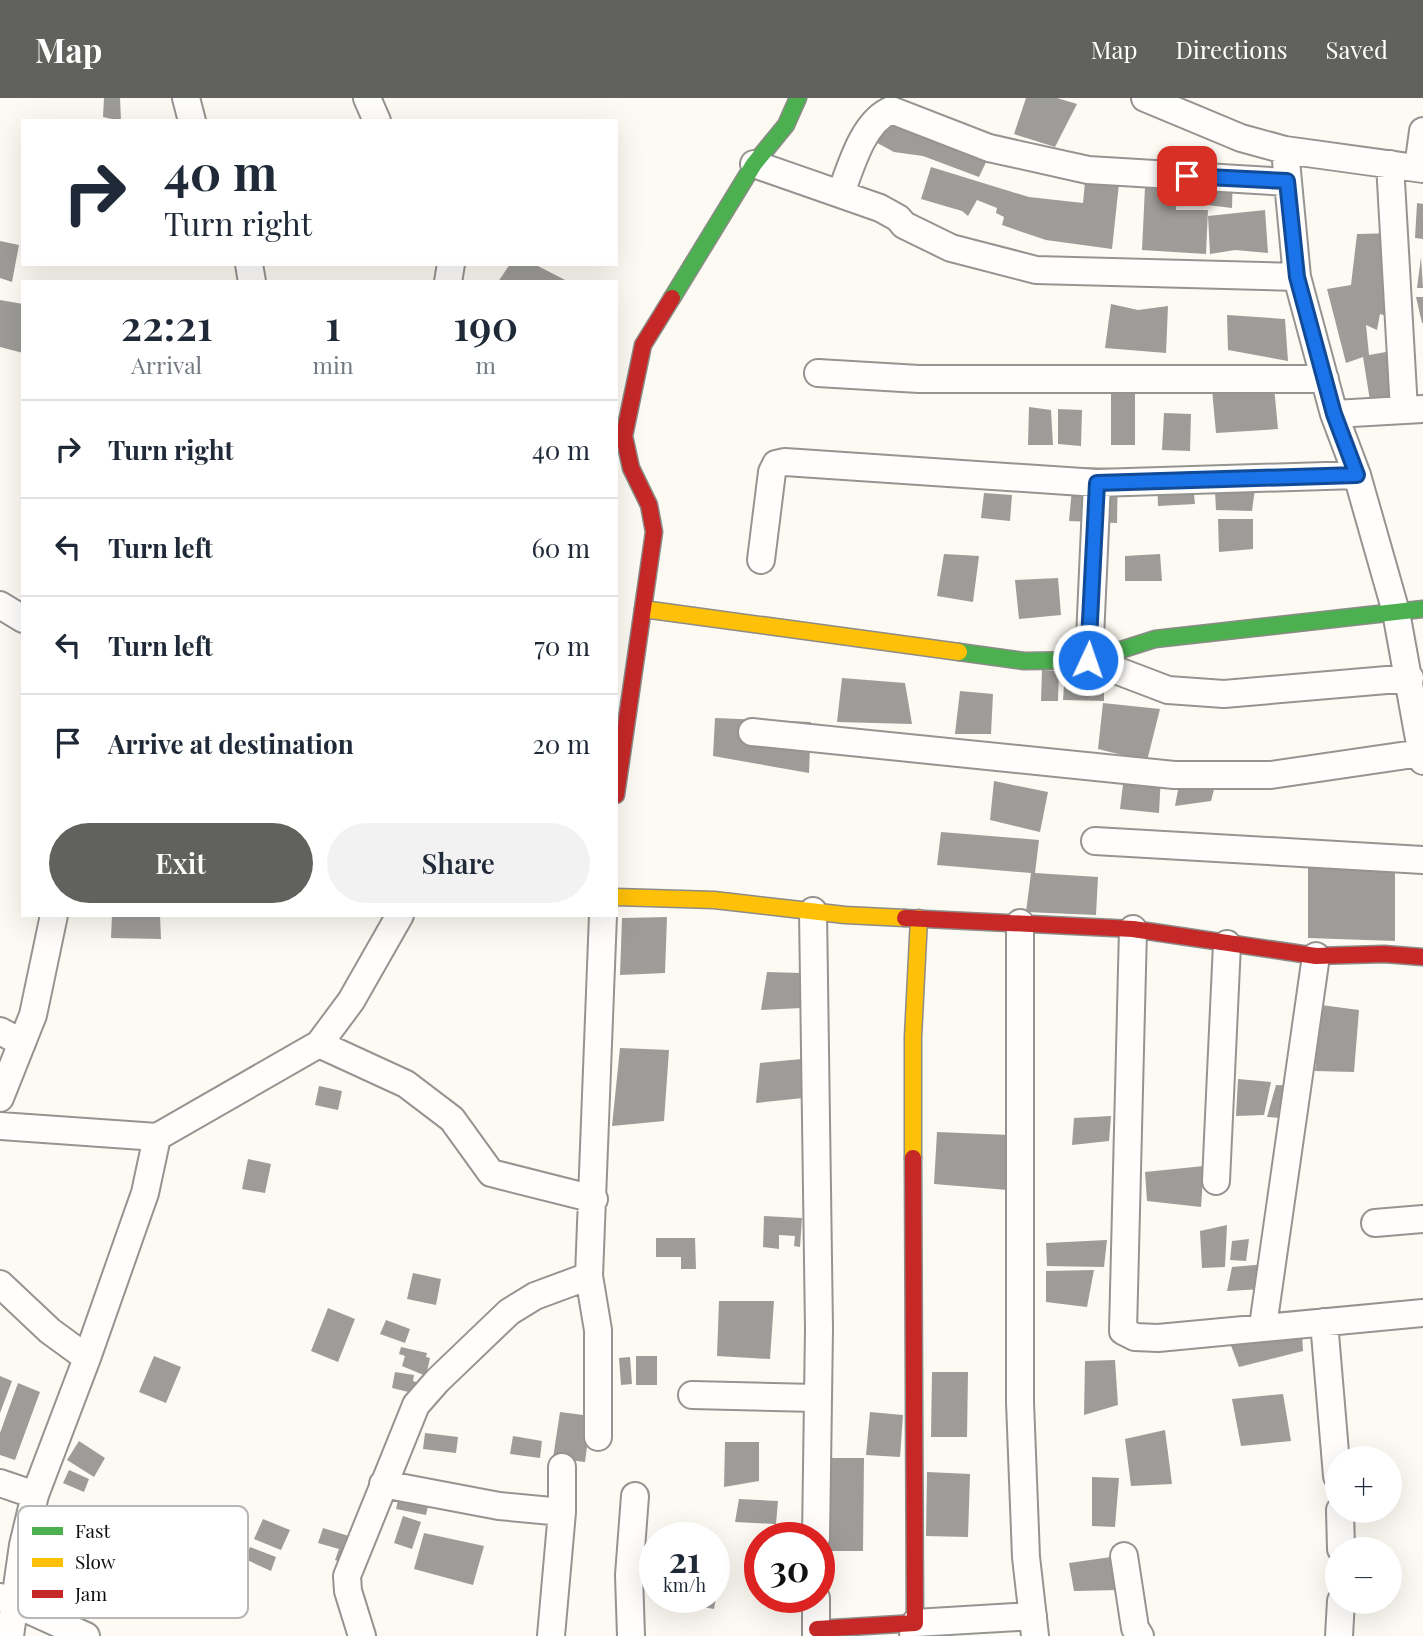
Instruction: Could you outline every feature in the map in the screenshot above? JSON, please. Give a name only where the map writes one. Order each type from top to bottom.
[{"type":"street","points":[[186,98],[191,119]]},
{"type":"street","points":[[367,98],[376,119]]},
{"type":"street","points":[[618,781],[654,532],[649,505],[631,468],[624,436],[643,345],[754,164],[786,125],[798,98]]},
{"type":"street","points":[[1145,98],[1241,138],[1285,150],[1420,168],[1423,131]]},
{"type":"street","points":[[841,193],[855,155],[881,114],[891,110],[989,148],[1087,170],[1287,181]]},
{"type":"street","points":[[752,732],[1174,775],[1271,775],[1422,757],[1410,678],[1396,612],[1357,475],[1334,414],[1297,277],[1285,150]]},
{"type":"street","points":[[754,164],[880,208],[898,218],[904,225],[951,248],[1036,270],[1297,277]]},
{"type":"street","points":[[1334,414],[1413,410],[1390,164]]},
{"type":"street","points":[[818,373],[919,379],[1325,379]]},
{"type":"street","points":[[761,559],[776,464],[1097,483],[1357,475]]},
{"type":"street","points":[[1088,660],[1097,483]]},
{"type":"street","points":[[0,605],[21,618]]},
{"type":"street","points":[[643,609],[1024,661],[1088,660],[1155,639],[1265,624],[1423,609]]},
{"type":"street","points":[[1088,660],[1168,690],[1213,693],[1410,678]]},
{"type":"street","points":[[1095,841],[1423,860]]},
{"type":"street","points":[[618,897],[714,900],[919,919],[1133,929],[1316,956],[1384,954],[1423,957]]},
{"type":"street","points":[[813,911],[819,1329],[816,1522]]},
{"type":"street","points":[[0,1098],[11,1037],[40,988],[54,917]]},
{"type":"street","points":[[0,1126],[157,1138],[319,1044],[351,1001],[399,917]]},
{"type":"street","points":[[598,1437],[598,1330],[589,1276],[603,917]]},
{"type":"street","points":[[914,1630],[913,1037],[919,919]]},
{"type":"street","points":[[817,1613],[817,1632],[1034,1626],[1026,1557],[1020,1402],[1020,923]]},
{"type":"street","points":[[1133,929],[1123,1331],[1135,1337],[1158,1338],[1263,1326],[1423,1314]]},
{"type":"street","points":[[1216,1181],[1227,944]]},
{"type":"street","points":[[1263,1326],[1316,956]]},
{"type":"street","points":[[319,1044],[406,1084],[452,1119],[491,1173],[594,1199]]},
{"type":"street","points":[[32,1506],[136,1219],[157,1138]]},
{"type":"street","points":[[1375,1223],[1423,1219]]},
{"type":"street","points":[[362,1636],[348,1591],[347,1576],[416,1405],[437,1381],[509,1312],[536,1296],[589,1276]]},
{"type":"street","points":[[0,1284],[50,1331],[87,1358]]},
{"type":"street","points":[[1324,1322],[1334,1446]]},
{"type":"street","points":[[692,1395],[816,1398]]},
{"type":"street","points":[[551,1636],[562,1513],[562,1467]]},
{"type":"street","points":[[0,1483],[35,1495]]},
{"type":"street","points":[[383,1484],[499,1506],[562,1513]]},
{"type":"street","points":[[631,1636],[629,1575],[635,1528],[635,1496]]},
{"type":"street","points":[[1124,1556],[1135,1628],[1140,1636]]},
{"type":"street","points":[[10,1636],[7,1600],[18,1559]]},
{"type":"street","points":[[1339,1636],[1340,1614]]},
{"type":"street","points":[[46,1618],[86,1636]]},
{"type":"building","points":[[104,98],[120,98],[121,119],[103,117]]},
{"type":"building","points":[[1026,98],[1057,98],[1077,104],[1055,147],[1014,134]]},
{"type":"building","points":[[893,107],[997,139],[979,177],[923,156],[894,152],[868,138]]},
{"type":"building","points":[[1087,160],[1121,165],[1112,249],[1046,240],[1002,225],[1004,217],[996,213],[997,208],[977,200],[968,216],[962,211],[921,199],[931,167],[1029,197],[1083,203]]},
{"type":"building","points":[[1178,164],[1176,210],[1208,210],[1206,254],[1142,250],[1146,166]]},
{"type":"building","points":[[1208,167],[1233,171],[1232,208],[1207,205]]},
{"type":"building","points":[[1417,203],[1423,204],[1423,239],[1415,238]]},
{"type":"building","points":[[1265,210],[1268,253],[1235,250],[1210,254],[1208,216]]},
{"type":"building","points":[[1398,233],[1398,320],[1380,314],[1377,330],[1366,325],[1369,355],[1397,350],[1404,395],[1370,401],[1363,357],[1346,363],[1327,289],[1351,285],[1357,234]]},
{"type":"building","points":[[0,241],[19,245],[12,282],[0,278]]},
{"type":"building","points":[[1421,257],[1423,288],[1417,288]]},
{"type":"building","points":[[509,266],[538,266],[565,280],[499,280]]},
{"type":"building","points":[[1416,297],[1423,297],[1423,323],[1422,323]]},
{"type":"building","points":[[0,300],[21,304],[21,352],[0,347]]},
{"type":"building","points":[[1111,304],[1138,310],[1168,306],[1166,353],[1105,348]]},
{"type":"building","points":[[1227,315],[1285,319],[1288,361],[1228,350]]},
{"type":"building","points":[[1273,376],[1278,429],[1216,433],[1211,379]]},
{"type":"building","points":[[1111,388],[1135,391],[1135,445],[1111,445]]},
{"type":"building","points":[[1029,407],[1051,410],[1053,445],[1028,445]]},
{"type":"building","points":[[1058,409],[1082,410],[1081,446],[1058,444]]},
{"type":"building","points":[[1164,413],[1191,414],[1190,451],[1162,450]]},
{"type":"building","points":[[1074,467],[1118,468],[1117,523],[1069,521]]},
{"type":"building","points":[[1157,472],[1192,474],[1195,504],[1158,506]]},
{"type":"building","points":[[1214,472],[1257,474],[1252,511],[1216,510]]},
{"type":"building","points":[[984,493],[1012,495],[1010,521],[981,518]]},
{"type":"building","points":[[1218,519],[1253,519],[1253,549],[1219,552]]},
{"type":"building","points":[[944,554],[979,556],[973,602],[937,596]]},
{"type":"building","points":[[1160,554],[1162,581],[1125,581],[1125,556]]},
{"type":"building","points":[[1058,578],[1061,615],[1019,619],[1015,580]]},
{"type":"building","points":[[1042,670],[1059,671],[1058,701],[1041,701]]},
{"type":"building","points":[[1104,670],[1104,701],[1063,700],[1065,671]]},
{"type":"building","points":[[842,678],[905,683],[912,724],[837,722]]},
{"type":"building","points":[[960,691],[993,694],[991,734],[955,734]]},
{"type":"building","points":[[1103,703],[1160,709],[1147,761],[1098,749]]},
{"type":"building","points":[[715,718],[811,722],[809,773],[713,756]]},
{"type":"building","points":[[1125,768],[1161,776],[1159,813],[1120,809]]},
{"type":"building","points":[[1181,774],[1217,778],[1211,801],[1175,806]]},
{"type":"building","points":[[994,781],[1048,792],[1040,832],[990,820]]},
{"type":"building","points":[[941,832],[1039,840],[1035,873],[1098,877],[1096,915],[1026,912],[1031,873],[937,865]]},
{"type":"building","points":[[1308,854],[1395,854],[1395,941],[1308,938]]},
{"type":"building","points":[[112,917],[160,917],[161,939],[111,938]]},
{"type":"building","points":[[667,917],[665,973],[620,975],[622,918]]},
{"type":"building","points":[[767,972],[801,973],[801,1008],[761,1010]]},
{"type":"building","points":[[1321,1005],[1359,1010],[1354,1072],[1315,1071]]},
{"type":"building","points":[[620,1048],[669,1050],[664,1121],[612,1126]]},
{"type":"building","points":[[802,1059],[803,1098],[756,1103],[760,1063]]},
{"type":"building","points":[[1238,1079],[1271,1082],[1264,1115],[1236,1116]]},
{"type":"building","points":[[1276,1085],[1305,1086],[1297,1119],[1267,1117]]},
{"type":"building","points":[[319,1086],[342,1091],[338,1110],[315,1105]]},
{"type":"building","points":[[1111,1116],[1109,1141],[1072,1145],[1074,1118]]},
{"type":"building","points":[[937,1132],[1010,1135],[1008,1190],[934,1184]]},
{"type":"building","points":[[248,1159],[271,1164],[265,1193],[242,1189]]},
{"type":"building","points":[[1204,1166],[1201,1207],[1147,1201],[1145,1172]]},
{"type":"building","points":[[764,1216],[802,1218],[800,1247],[794,1246],[795,1236],[779,1235],[779,1249],[763,1247]]},
{"type":"building","points":[[1227,1225],[1225,1267],[1202,1268],[1200,1231]]},
{"type":"building","points":[[656,1238],[695,1238],[696,1269],[681,1269],[681,1257],[656,1257]]},
{"type":"building","points":[[1249,1239],[1246,1261],[1230,1260],[1232,1241]]},
{"type":"building","points":[[1107,1240],[1104,1267],[1047,1266],[1046,1243]]},
{"type":"building","points":[[1277,1263],[1279,1288],[1227,1291],[1232,1267]]},
{"type":"building","points":[[1094,1270],[1087,1307],[1046,1302],[1046,1271]]},
{"type":"building","points":[[413,1273],[441,1279],[436,1305],[407,1299]]},
{"type":"building","points":[[719,1301],[774,1301],[770,1359],[717,1356]]},
{"type":"building","points":[[328,1308],[355,1319],[338,1362],[311,1351]]},
{"type":"building","points":[[1301,1314],[1303,1351],[1239,1367],[1223,1324]]},
{"type":"building","points":[[386,1320],[410,1329],[405,1343],[380,1334]]},
{"type":"building","points":[[401,1347],[427,1353],[426,1357],[430,1358],[426,1376],[402,1366],[405,1356],[399,1354]]},
{"type":"building","points":[[154,1356],[181,1367],[166,1403],[139,1392]]},
{"type":"building","points":[[636,1356],[657,1356],[657,1385],[636,1385]]},
{"type":"building","points":[[630,1357],[632,1384],[621,1385],[619,1358]]},
{"type":"building","points":[[1115,1360],[1118,1405],[1084,1415],[1085,1361]]},
{"type":"building","points":[[395,1372],[414,1375],[413,1381],[423,1384],[421,1395],[392,1388]]},
{"type":"building","points":[[932,1372],[968,1372],[967,1437],[931,1437]]},
{"type":"building","points":[[0,1376],[12,1381],[0,1413]]},
{"type":"building","points":[[18,1383],[40,1392],[15,1460],[0,1455],[0,1433]]},
{"type":"building","points":[[1283,1394],[1291,1441],[1241,1446],[1232,1399]]},
{"type":"building","points":[[560,1412],[591,1416],[585,1462],[553,1458]]},
{"type":"building","points":[[870,1412],[903,1415],[900,1457],[866,1455]]},
{"type":"building","points":[[1165,1430],[1172,1484],[1131,1486],[1125,1439]]},
{"type":"building","points":[[425,1433],[458,1437],[456,1453],[423,1449]]},
{"type":"building","points":[[513,1436],[542,1441],[540,1458],[510,1454]]},
{"type":"building","points":[[79,1441],[105,1458],[94,1477],[67,1460]]},
{"type":"building","points":[[725,1442],[759,1442],[759,1481],[724,1487]]},
{"type":"building","points":[[829,1458],[864,1458],[863,1551],[835,1551],[835,1522],[829,1522]]},
{"type":"building","points":[[69,1470],[89,1479],[84,1492],[63,1483]]},
{"type":"building","points":[[927,1472],[970,1474],[968,1537],[926,1536]]},
{"type":"building","points":[[1092,1477],[1119,1478],[1115,1527],[1092,1526]]},
{"type":"building","points":[[400,1491],[430,1497],[426,1515],[396,1509]]},
{"type":"building","points":[[739,1499],[778,1501],[776,1522],[735,1522]]},
{"type":"building","points":[[403,1516],[421,1522],[412,1549],[394,1543]]},
{"type":"building","points":[[263,1519],[290,1530],[281,1550],[254,1539]]},
{"type":"building","points":[[323,1528],[352,1537],[344,1563],[335,1560],[339,1549],[318,1543]]},
{"type":"building","points":[[424,1533],[484,1546],[473,1585],[414,1569]]},
{"type":"building","points":[[250,1547],[276,1557],[271,1571],[248,1560]]},
{"type":"building","points":[[1118,1556],[1119,1590],[1074,1591],[1069,1563]]},
{"type":"traffic: fast","points":[[672,298],[754,164],[786,125],[798,98]]},
{"type":"traffic: fast","points":[[959,652],[1024,661],[1089,660],[1155,639],[1423,609]]},
{"type":"traffic: slow","points":[[643,609],[959,652]]},
{"type":"traffic: slow","points":[[618,897],[714,900],[845,915],[905,918]]},
{"type":"traffic: slow","points":[[913,1158],[913,1037],[919,918]]},
{"type":"traffic: jam","points":[[618,781],[654,532],[649,505],[631,468],[624,436],[643,345],[672,298]]},
{"type":"traffic: jam","points":[[905,918],[1133,929],[1316,956],[1384,954],[1423,957]]},
{"type":"traffic: jam","points":[[817,1629],[915,1623],[913,1158]]},
{"type":"route","points":[[1088,660],[1097,483],[1357,475],[1334,414],[1297,277],[1287,181],[1187,176]]}]
